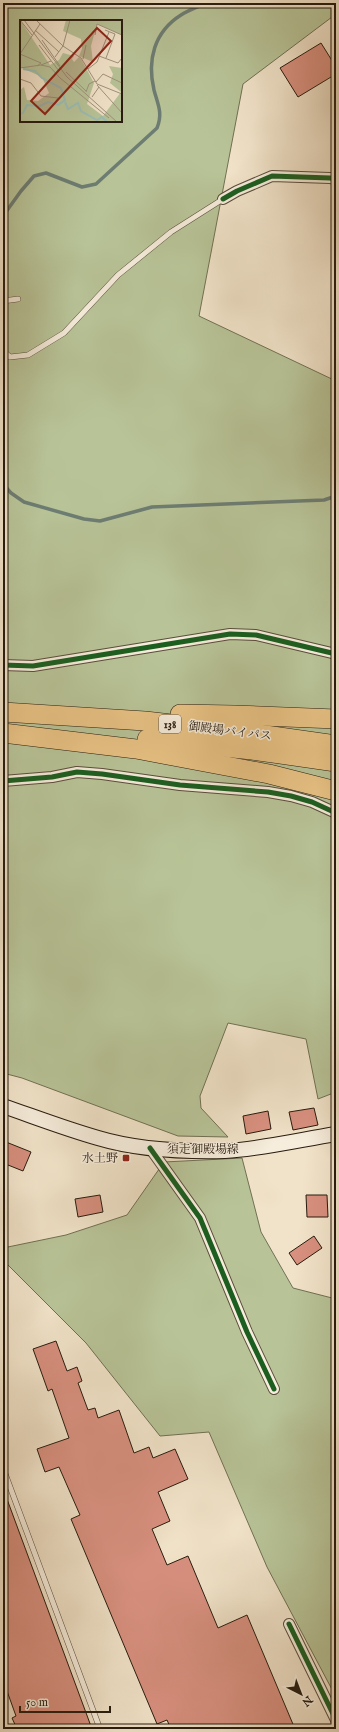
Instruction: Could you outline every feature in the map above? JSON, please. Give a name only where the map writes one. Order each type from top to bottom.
[{"type":"highway","points":[[3,712],[234,714],[336,720]]},
{"type":"highway","name":"御殿場バイパス","points":[[3,712],[145,721],[251,733],[336,745]]},
{"type":"highway","points":[[3,732],[136,749],[269,774],[336,791]]},
{"type":"highway","name":"御殿場バイパス","points":[[3,732],[47,732],[147,739],[252,750],[336,762]]},
{"type":"main road","name":"須走御殿場線","points":[[3,1106],[99,1138],[150,1148],[225,1151],[258,1148],[336,1134]]},
{"type":"street","points":[[223,199],[237,191],[272,176],[336,179]]},
{"type":"street","points":[[3,665],[33,666],[230,634],[256,635],[336,654]]},
{"type":"street","points":[[3,781],[52,777],[77,772],[102,774],[180,785],[268,792],[312,802],[336,813]]},
{"type":"street","points":[[150,1148],[200,1218],[247,1332],[274,1388]]},
{"type":"street","points":[[288,1624],[336,1720]]},
{"type":"lane","points":[[3,350],[10,356],[28,355],[64,333],[118,275],[171,232],[223,199]]},
{"type":"lane","points":[[3,302],[18,298]]},
{"type":"lane","points":[[3,1468],[100,1729]]},
{"type":"green space","points":[[3,3],[336,3],[336,14],[243,84],[199,316],[336,381],[336,1092],[318,1099],[306,1039],[228,1023],[200,1096],[201,1108],[228,1137],[178,1136],[22,1078],[3,1073]]},
{"type":"green space","points":[[242,1158],[261,1232],[293,1288],[336,1299],[336,1697],[267,1567],[209,1432],[160,1436],[86,1343],[3,1260],[3,1248],[66,1235],[127,1215],[164,1162]]},
{"type":"building","points":[[321,43],[336,67],[336,74],[298,97],[280,68]]},
{"type":"building","points":[[314,1108],[318,1125],[293,1130],[289,1112]]},
{"type":"building","points":[[268,1111],[271,1129],[246,1134],[243,1116]]},
{"type":"building","points":[[6,1142],[31,1152],[23,1171],[3,1163],[3,1149]]},
{"type":"building","points":[[100,1195],[103,1212],[78,1217],[75,1199]]},
{"type":"building","points":[[306,1195],[327,1195],[328,1217],[307,1217]]},
{"type":"building","points":[[314,1236],[322,1248],[297,1265],[289,1253]]},
{"type":"building","points":[[56,1341],[67,1371],[77,1367],[82,1381],[78,1383],[88,1410],[95,1408],[98,1418],[119,1410],[134,1453],[149,1447],[153,1458],[175,1449],[188,1479],[158,1492],[170,1521],[152,1529],[167,1565],[188,1556],[218,1628],[247,1615],[295,1729],[171,1729],[167,1720],[157,1724],[71,1519],[80,1515],[59,1467],[45,1472],[37,1449],[69,1438],[52,1389],[48,1391],[33,1349]]},
{"type":"building","points":[[3,1491],[92,1729],[17,1729],[12,1718],[16,1716],[3,1680]]},
{"type":"waterway","points":[[3,216],[34,176],[46,173],[82,187],[96,184],[157,128],[160,113],[154,90],[151,68],[155,48],[164,30],[172,22],[184,13],[206,3]]},
{"type":"waterway","points":[[3,484],[11,493],[24,502],[84,519],[100,521],[152,507],[324,500],[336,496]]},
{"type":"cycle path","points":[[223,199],[237,191],[272,176],[336,179]]},
{"type":"cycle path","points":[[3,665],[33,666],[230,634],[256,635],[336,654]]},
{"type":"cycle path","points":[[3,781],[52,777],[77,772],[102,774],[180,785],[268,792],[312,802],[336,813]]},
{"type":"cycle path","points":[[150,1148],[200,1218],[247,1332],[274,1389]]},
{"type":"cycle path","points":[[289,1624],[336,1720]]},
{"type":"place","name":"水土野","points":[[126,1158]]}]
